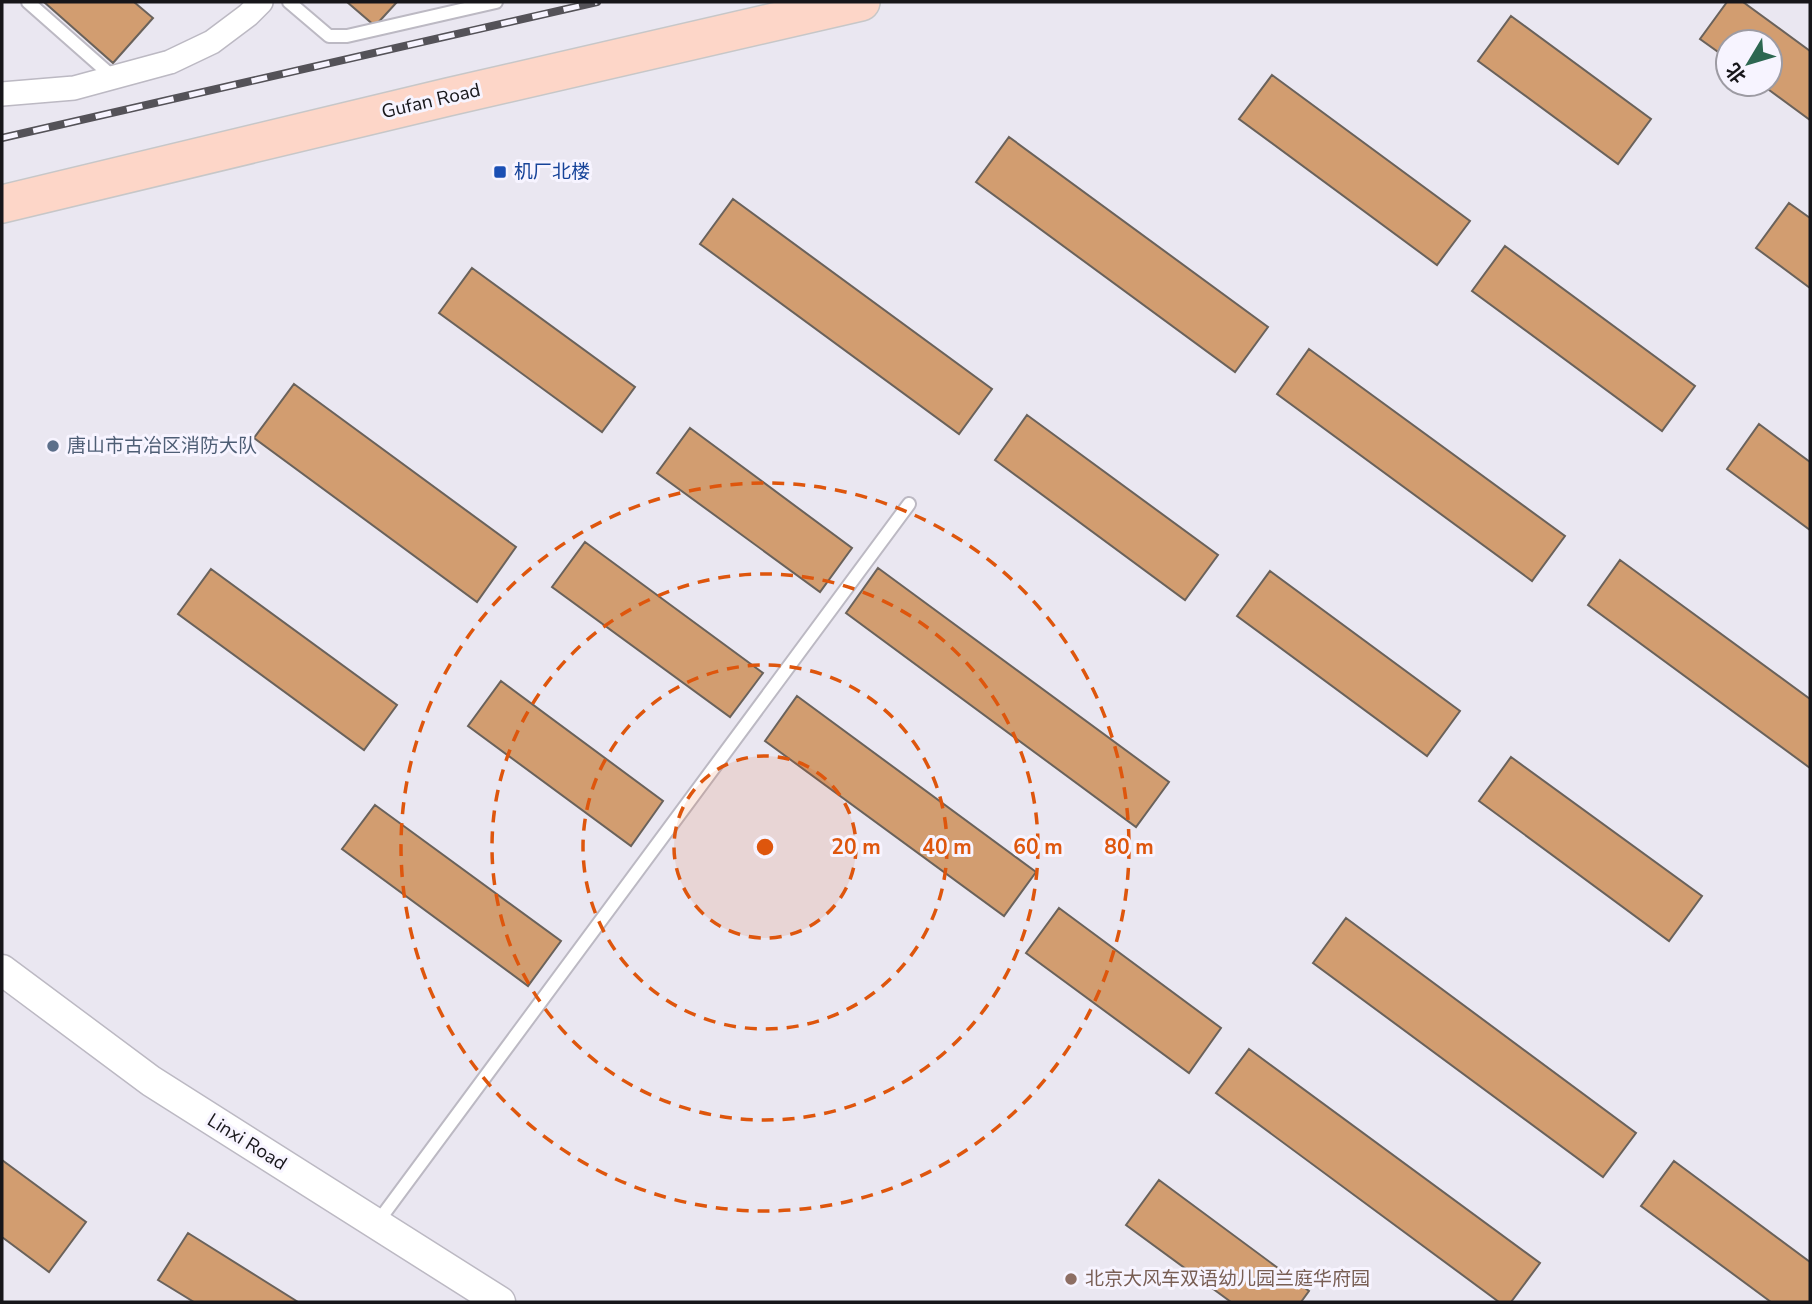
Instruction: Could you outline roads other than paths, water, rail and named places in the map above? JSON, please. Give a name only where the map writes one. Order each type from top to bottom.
[{"type":"main road","name":"Gufan Road","points":[[2,204],[861,2]]},
{"type":"street","points":[[2,94],[74,88],[170,62],[212,42],[261,2]]},
{"type":"street","name":"Linxi Road","points":[[2,970],[151,1081],[500,1302]]},
{"type":"lane","points":[[28,2],[113,77]]},
{"type":"lane","points":[[289,2],[329,36],[347,36],[496,2]]},
{"type":"lane","points":[[376,1224],[909,504]]},
{"type":"railway","points":[[2,138],[597,2]]},
{"type":"place","name":"机厂北楼","points":[[500,172]]},
{"type":"place","name":"唐山市古冶区消防大队","points":[[53,446]]},
{"type":"place","name":"北京大风车双语幼儿园兰庭华府园","points":[[1071,1279]]}]
